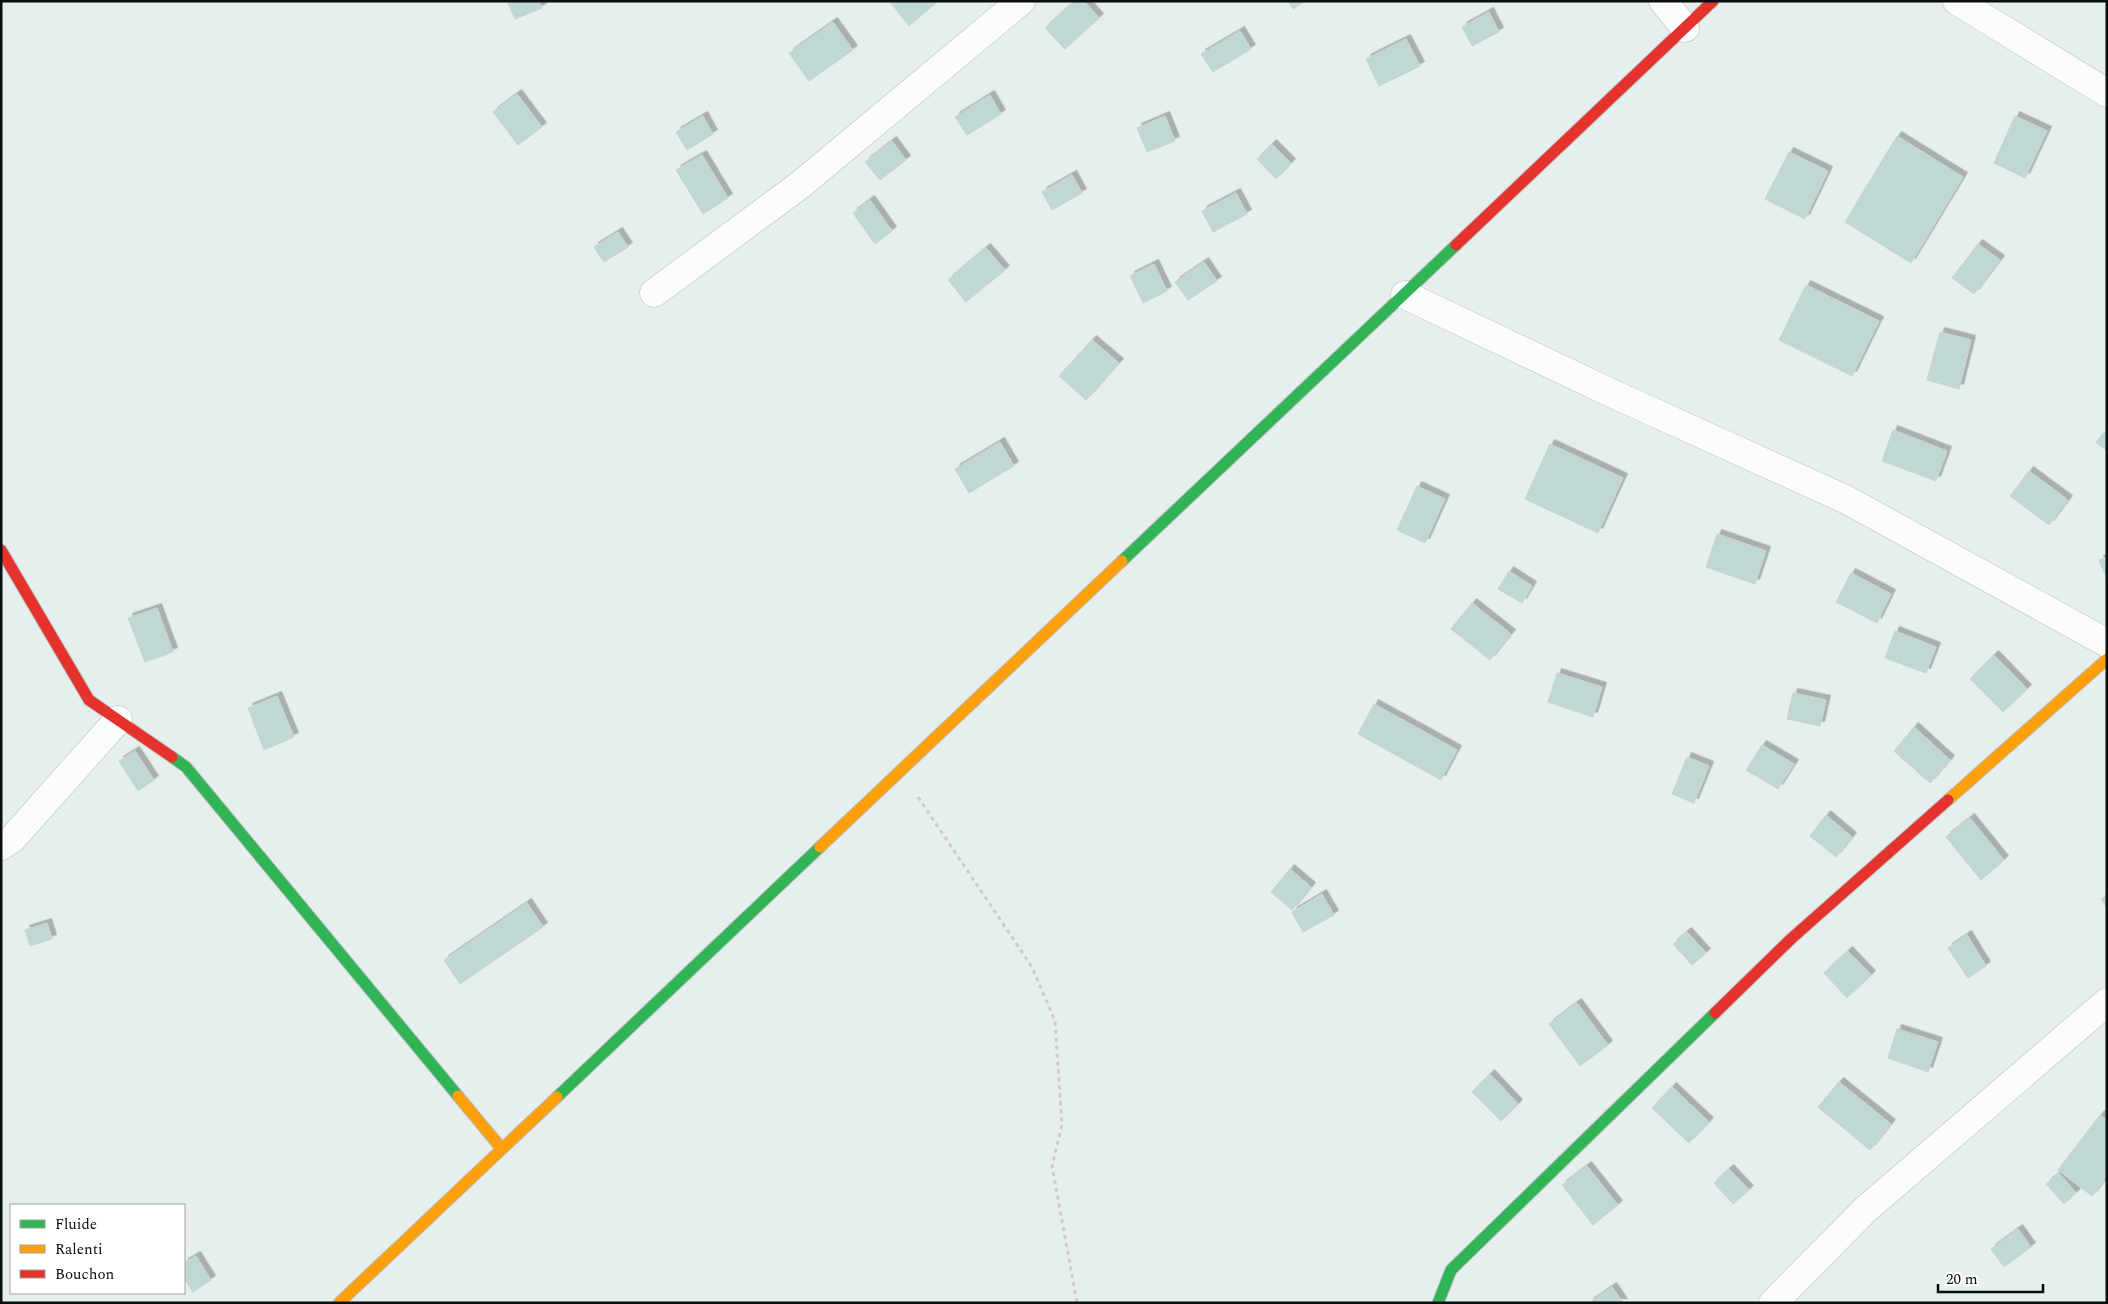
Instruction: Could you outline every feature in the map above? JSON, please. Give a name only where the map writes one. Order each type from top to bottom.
[{"type":"main road","points":[[339,1303],[1405,295],[1713,1]]},
{"type":"main road","points":[[1,550],[89,700],[186,767],[502,1149]]},
{"type":"main road","points":[[1438,1303],[1451,1270],[1792,938],[2107,658]]},
{"type":"street","points":[[654,293],[800,185],[1021,1]]},
{"type":"street","points":[[1663,1],[1685,28]]},
{"type":"street","points":[[1957,1],[2107,93]]},
{"type":"street","points":[[1405,295],[1609,392],[1847,500],[2107,643]]},
{"type":"street","points":[[1,846],[12,839],[118,720]]},
{"type":"street","points":[[1773,1303],[1866,1209],[2107,1002]]},
{"type":"path","points":[[901,772],[1032,967],[1055,1021],[1062,1125],[1052,1166],[1077,1303]]},
{"type":"building","points":[[507,1],[539,1],[542,8],[515,19]]},
{"type":"building","points":[[891,1],[938,1],[909,26]]},
{"type":"building","points":[[1075,1],[1084,1],[1099,18],[1065,49],[1045,28]]},
{"type":"building","points":[[1288,1],[1305,1],[1293,9]]},
{"type":"building","points":[[1489,12],[1499,32],[1472,46],[1462,27]]},
{"type":"building","points":[[833,22],[853,50],[809,81],[789,53]]},
{"type":"building","points":[[1240,31],[1251,49],[1213,72],[1201,54]]},
{"type":"building","points":[[1406,39],[1420,66],[1379,86],[1366,59]]},
{"type":"building","points":[[517,94],[542,127],[518,145],[493,112]]},
{"type":"building","points":[[990,95],[1001,114],[967,135],[955,117]]},
{"type":"building","points":[[703,116],[713,134],[687,150],[676,132]]},
{"type":"building","points":[[1165,116],[1175,141],[1147,152],[1137,128]]},
{"type":"building","points":[[2015,116],[2047,131],[2025,178],[1994,163]]},
{"type":"building","points":[[1897,136],[1963,177],[1911,263],[1845,222]]},
{"type":"building","points":[[892,141],[906,160],[880,180],[865,162]]},
{"type":"building","points":[[1272,144],[1291,163],[1276,179],[1257,159]]},
{"type":"building","points":[[1789,152],[1828,171],[1805,219],[1765,199]]},
{"type":"building","points":[[702,155],[728,198],[703,214],[676,170]]},
{"type":"building","points":[[1072,175],[1082,193],[1052,210],[1042,192]]},
{"type":"building","points":[[1236,193],[1247,214],[1213,232],[1202,211]]},
{"type":"building","points":[[870,200],[892,231],[875,244],[853,213]]},
{"type":"building","points":[[618,232],[628,247],[604,262],[594,247]]},
{"type":"building","points":[[1978,244],[2000,260],[1974,294],[1952,278]]},
{"type":"building","points":[[986,248],[1005,270],[966,302],[948,280]]},
{"type":"building","points":[[1204,262],[1217,281],[1188,300],[1175,282]]},
{"type":"building","points":[[1154,264],[1167,291],[1143,303],[1130,276]]},
{"type":"building","points":[[1806,285],[1879,321],[1852,376],[1779,340]]},
{"type":"building","points":[[1940,332],[1971,340],[1959,389],[1927,380]]},
{"type":"building","points":[[1092,340],[1119,363],[1086,400],[1059,376]]},
{"type":"building","points":[[1893,430],[1947,451],[1936,481],[1882,461]]},
{"type":"building","points":[[2107,430],[2107,451],[2096,442]]},
{"type":"building","points":[[1000,442],[1014,466],[969,493],[955,469]]},
{"type":"building","points":[[1550,444],[1623,478],[1598,533],[1525,499]]},
{"type":"building","points":[[2029,471],[2068,500],[2049,525],[2010,496]]},
{"type":"building","points":[[1417,486],[1445,499],[1425,543],[1397,530]]},
{"type":"building","points":[[1717,534],[1766,551],[1755,584],[1706,567]]},
{"type":"building","points":[[2107,557],[2107,579],[2099,560]]},
{"type":"building","points":[[1509,571],[1532,586],[1522,603],[1498,589]]},
{"type":"building","points":[[1851,573],[1891,594],[1877,623],[1836,602]]},
{"type":"building","points":[[1472,603],[1511,634],[1490,660],[1451,629]]},
{"type":"building","points":[[157,608],[173,652],[145,662],[128,618]]},
{"type":"building","points":[[1895,631],[1936,647],[1926,673],[1885,658]]},
{"type":"building","points":[[1994,655],[2027,689],[2003,712],[1970,679]]},
{"type":"building","points":[[1557,673],[1602,687],[1593,717],[1548,702]]},
{"type":"building","points":[[1793,693],[1826,700],[1820,726],[1787,719]]},
{"type":"building","points":[[277,696],[294,737],[264,750],[248,708]]},
{"type":"building","points":[[1374,704],[1457,750],[1441,780],[1358,734]]},
{"type":"building","points":[[1914,727],[1950,760],[1930,783],[1894,751]]},
{"type":"building","points":[[1762,745],[1794,764],[1778,789],[1746,770]]},
{"type":"building","points":[[135,751],[154,780],[138,791],[119,761]]},
{"type":"building","points":[[1687,757],[1709,766],[1694,803],[1672,794]]},
{"type":"building","points":[[1826,815],[1852,837],[1836,857],[1810,836]]},
{"type":"building","points":[[1970,818],[2004,860],[1981,880],[1946,837]]},
{"type":"building","points":[[1290,869],[1311,887],[1292,910],[1271,892]]},
{"type":"building","points":[[1322,894],[1334,915],[1303,932],[1292,912]]},
{"type":"building","points":[[2107,896],[2107,908],[2101,899]]},
{"type":"building","points":[[527,903],[543,927],[460,984],[444,960]]},
{"type":"building","points":[[47,923],[52,939],[30,946],[25,930]]},
{"type":"building","points":[[1687,932],[1706,953],[1692,965],[1673,944]]},
{"type":"building","points":[[1967,935],[1986,966],[1968,978],[1948,948]]},
{"type":"building","points":[[1848,951],[1871,975],[1847,998],[1824,973]]},
{"type":"building","points":[[1577,1003],[1608,1045],[1580,1066],[1549,1024]]},
{"type":"building","points":[[1897,1029],[1938,1042],[1928,1072],[1888,1058]]},
{"type":"building","points":[[1490,1074],[1518,1104],[1501,1121],[1472,1092]]},
{"type":"building","points":[[1839,1082],[1891,1124],[1870,1150],[1818,1107]]},
{"type":"building","points":[[1672,1087],[1709,1122],[1689,1143],[1652,1108]]},
{"type":"building","points":[[2100,1115],[2107,1120],[2107,1177],[2092,1196],[2058,1170]]},
{"type":"building","points":[[1587,1166],[1618,1205],[1593,1225],[1562,1185]]},
{"type":"building","points":[[1729,1169],[1749,1190],[1733,1204],[1714,1183]]},
{"type":"building","points":[[2059,1173],[2076,1193],[2064,1204],[2046,1184]]},
{"type":"building","points":[[2018,1229],[2031,1247],[2004,1267],[1991,1249]]},
{"type":"building","points":[[196,1256],[211,1280],[193,1292],[185,1280],[185,1262]]},
{"type":"building","points":[[1612,1287],[1623,1303],[1589,1303]]},
{"type":"traffic: fast","points":[[1122,561],[1456,245]]},
{"type":"traffic: fast","points":[[172,757],[186,767],[458,1096]]},
{"type":"traffic: fast","points":[[557,1097],[820,847]]},
{"type":"traffic: fast","points":[[1438,1303],[1451,1270],[1715,1013]]},
{"type":"traffic: slow","points":[[820,847],[1122,561]]},
{"type":"traffic: slow","points":[[1948,800],[2107,659]]},
{"type":"traffic: slow","points":[[458,1096],[502,1149]]},
{"type":"traffic: slow","points":[[339,1303],[557,1097]]},
{"type":"traffic: jam","points":[[1456,245],[1713,1]]},
{"type":"traffic: jam","points":[[1,550],[89,700],[172,757]]},
{"type":"traffic: jam","points":[[1715,1013],[1792,938],[1948,800]]}]
